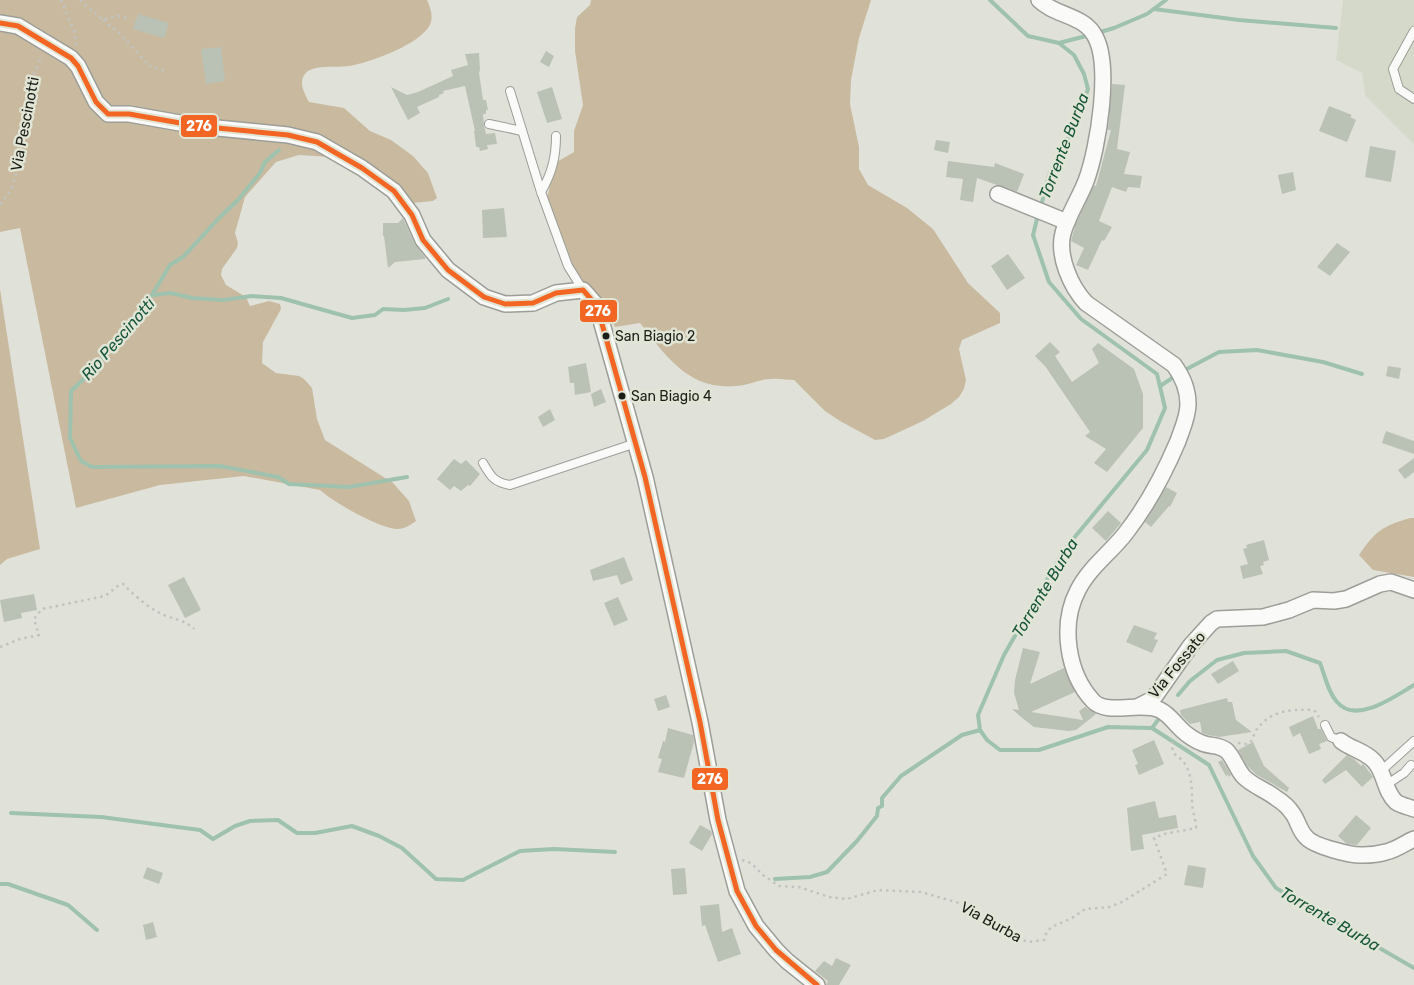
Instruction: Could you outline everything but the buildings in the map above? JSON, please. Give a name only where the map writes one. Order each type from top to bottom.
[{"type":"street","points":[[1039,0],[1055,11],[1082,22],[1092,31],[1099,43],[1102,63],[1102,102],[1095,144],[1086,180],[1062,236],[1066,269],[1079,296],[1086,303],[1174,365],[1182,379],[1188,402],[1183,428],[1167,467],[1140,515],[1124,536],[1086,577],[1077,591],[1069,622],[1068,642],[1073,668],[1086,693],[1095,703],[1105,708],[1136,706],[1159,710],[1177,723],[1183,731],[1202,744],[1220,746],[1228,752],[1243,776],[1277,798],[1293,814],[1298,827],[1307,840],[1328,848],[1362,856],[1388,852],[1414,839]]},
{"type":"street","points":[[0,23],[18,26],[71,58],[78,66],[96,102],[108,114],[129,114],[197,126],[288,135],[317,142],[362,168],[394,191],[412,215],[423,240],[448,270],[484,297],[505,304],[534,302],[556,294],[583,290],[597,306],[645,477],[696,704],[718,820],[737,891],[756,926],[776,950],[817,985]]},
{"type":"street","points":[[998,194],[1067,222]]},
{"type":"street","name":"Via Fossato","points":[[1136,706],[1153,700],[1191,645],[1211,623],[1218,619],[1263,616],[1289,610],[1313,600],[1334,601],[1380,584],[1391,582],[1414,590]]},
{"type":"street","points":[[1342,744],[1361,750],[1375,762],[1389,792],[1396,802],[1414,809]]},
{"type":"lane","points":[[1414,31],[1393,69],[1399,89],[1414,99]]},
{"type":"lane","points":[[510,91],[541,192],[568,266],[583,290]]},
{"type":"lane","points":[[489,124],[522,131]]},
{"type":"lane","points":[[541,192],[549,178],[556,155],[556,136]]},
{"type":"lane","points":[[483,463],[497,483],[510,485],[636,443]]},
{"type":"lane","points":[[1325,726],[1331,738],[1342,744]]},
{"type":"lane","points":[[1383,778],[1414,741]]},
{"type":"lane","points":[[1383,778],[1404,773],[1411,765]]},
{"type":"path","points":[[61,0],[75,34],[78,66]]},
{"type":"path","points":[[80,0],[119,33],[151,67],[167,71]]},
{"type":"path","points":[[103,20],[117,16],[128,18]]},
{"type":"path","name":"Via Pescinotti","points":[[0,204],[10,192],[16,174],[21,144],[30,114],[33,76],[41,57],[50,45]]},
{"type":"path","points":[[0,647],[20,639],[39,635],[34,619],[42,609],[105,596],[123,584],[134,595],[158,612],[189,623],[194,629]]},
{"type":"path","points":[[1220,746],[1230,743],[1250,743],[1255,732],[1265,719],[1273,714],[1286,711],[1314,710],[1325,726]]},
{"type":"path","name":"Via Burba","points":[[744,868],[742,860],[751,863],[763,875],[779,886],[799,888],[829,897],[847,899],[878,890],[922,892],[959,903],[1007,934],[1028,942],[1044,940],[1047,932],[1054,926],[1072,918],[1085,909],[1110,906],[1122,902],[1167,874],[1154,838],[1164,834],[1196,828],[1192,803],[1193,785],[1184,762],[1174,754],[1172,748]]},
{"type":"shaded area","points":[[0,0],[427,0],[431,13],[431,22],[427,30],[408,44],[395,51],[358,64],[313,69],[305,74],[302,85],[309,102],[344,108],[370,131],[391,140],[413,156],[428,173],[437,198],[433,201],[412,203],[330,157],[299,155],[276,162],[245,197],[235,233],[238,243],[237,248],[222,269],[221,275],[226,285],[246,297],[250,306],[269,301],[280,304],[281,309],[263,342],[262,363],[276,373],[299,376],[304,379],[312,388],[317,419],[325,440],[393,483],[409,501],[416,521],[403,528],[390,528],[357,514],[320,490],[244,476],[160,485],[76,508],[20,228],[0,232]]},
{"type":"shaded area","points":[[591,0],[871,0],[859,38],[851,80],[850,104],[859,147],[859,169],[868,185],[907,208],[933,229],[968,283],[1000,313],[1000,323],[962,340],[959,349],[966,380],[964,389],[959,397],[923,421],[884,439],[875,440],[825,411],[794,380],[767,379],[737,386],[720,386],[705,383],[680,369],[669,359],[640,323],[615,327],[598,294],[582,282],[554,232],[545,207],[555,163],[574,152],[574,131],[583,105],[575,51],[575,29],[577,17],[590,5]]},
{"type":"shaded area","points":[[1343,0],[1414,0],[1414,145],[1365,95],[1362,73],[1336,60]]},
{"type":"shaded area","points":[[0,289],[40,549],[7,559],[0,565]]},
{"type":"shaded area","points":[[1414,518],[1414,577],[1373,570],[1359,555],[1380,530]]},
{"type":"waterway","name":"Torrente Burba","points":[[990,0],[1028,36],[1059,43],[1074,55],[1084,74],[1088,89],[1076,123],[1049,175],[1041,206]]},
{"type":"waterway","points":[[1097,33],[1147,14],[1166,0]]},
{"type":"waterway","points":[[1154,9],[1239,20],[1336,28]]},
{"type":"waterway","points":[[1059,43],[1090,35]]},
{"type":"waterway","points":[[152,295],[170,265],[183,257],[238,200],[260,173],[265,162],[279,150]]},
{"type":"waterway","name":"Torrente Burba","points":[[1038,215],[1033,235],[1049,282],[1081,319],[1157,374],[1165,408],[1147,450],[1064,550],[1004,655],[978,715],[980,730],[987,740],[1000,750],[1039,750],[1108,727],[1152,728],[1209,765],[1253,856],[1276,888],[1414,968]]},
{"type":"waterway","name":"Rio Pescinotti","points":[[407,477],[349,487],[289,484],[278,477],[220,466],[92,467],[81,461],[70,438],[71,391],[96,367],[152,295],[171,293],[192,298],[223,300],[252,296],[281,298],[352,318],[375,315],[383,309],[425,308],[448,299]]},
{"type":"waterway","points":[[1183,371],[1219,352],[1257,350],[1323,362],[1362,374]]},
{"type":"waterway","points":[[1160,386],[1177,375]]},
{"type":"waterway","points":[[1178,695],[1190,681],[1217,660],[1244,653],[1286,651],[1320,663],[1331,694],[1345,708],[1354,711],[1376,706],[1414,685]]},
{"type":"waterway","points":[[1152,728],[1158,720]]},
{"type":"waterway","points":[[775,879],[810,877],[827,872],[857,841],[877,816],[878,808],[882,806],[882,798],[901,776],[962,735],[980,730]]},
{"type":"waterway","points":[[11,813],[101,817],[200,830],[213,839],[235,826],[250,821],[278,820],[297,833],[315,833],[352,826],[379,836],[402,848],[436,879],[463,880],[520,851],[554,849],[615,852]]},
{"type":"waterway","points":[[0,884],[8,884],[68,905],[97,930]]},
{"type":"transit line","name":"276","points":[[0,23],[18,26],[71,58],[78,66],[96,102],[108,114],[129,114],[197,126],[288,135],[317,142],[362,168],[394,191],[412,215],[423,240],[448,270],[484,297],[505,304],[533,303],[556,293],[583,290],[597,306],[645,477],[700,722],[718,820],[737,891],[756,926],[776,950],[817,985]]},
{"type":"place","name":"San Biagio 2","points":[[606,336]]},
{"type":"place","name":"San Biagio 4","points":[[622,396]]}]
